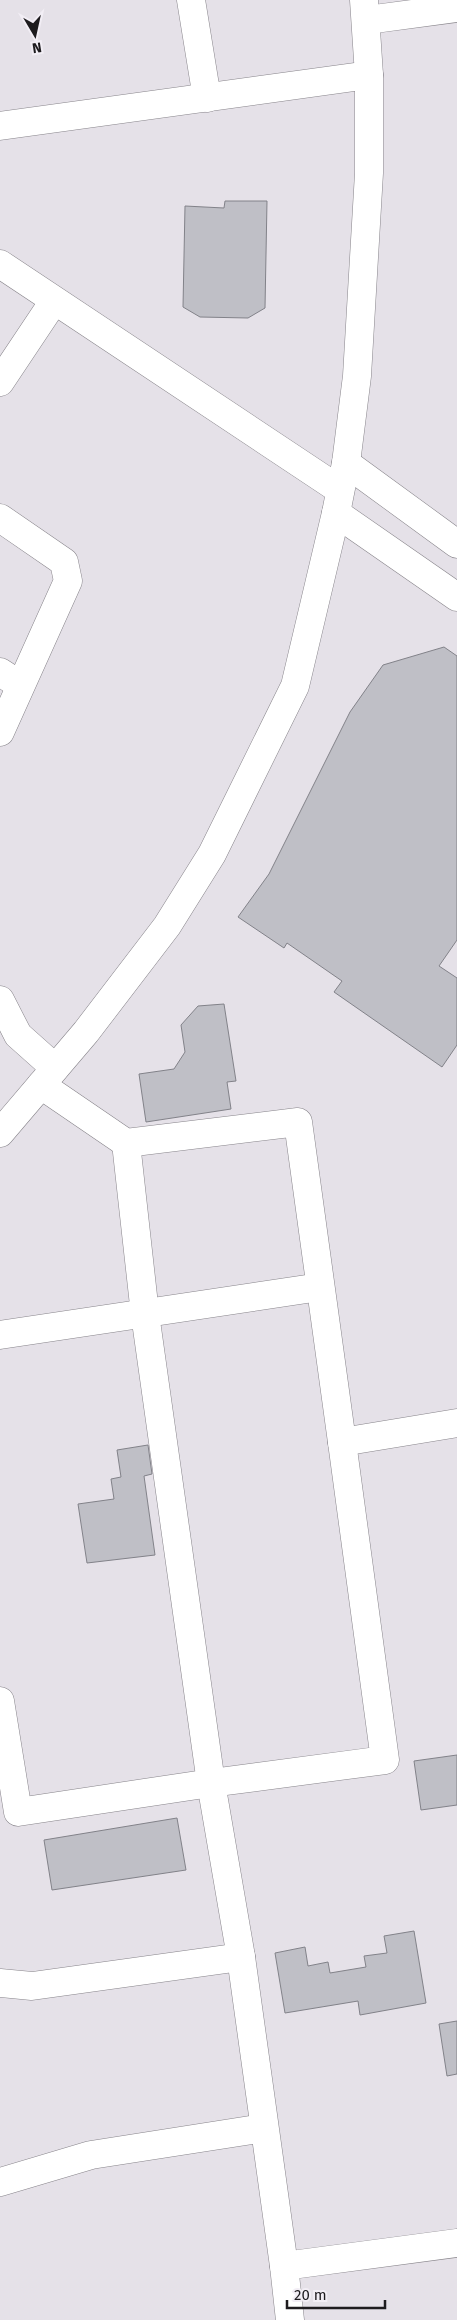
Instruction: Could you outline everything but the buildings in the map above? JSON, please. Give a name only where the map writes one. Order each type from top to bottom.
[{"type":"street","points":[[191,0],[207,98]]},
{"type":"street","points":[[0,1133],[48,1076],[167,926],[212,854],[268,745],[295,686],[346,463],[357,376],[369,173],[369,75],[366,10],[457,8]]},
{"type":"street","points":[[0,126],[369,75]]},
{"type":"street","points":[[0,264],[338,501],[457,597]]},
{"type":"street","points":[[0,382],[54,301]]},
{"type":"street","points":[[346,463],[457,544]]},
{"type":"street","points":[[0,518],[64,562],[68,581],[10,678],[0,732]]},
{"type":"street","points":[[0,1000],[18,1035],[48,1076],[126,1143],[146,1314],[210,1783],[241,1957],[290,2320]]},
{"type":"street","points":[[0,1701],[18,1812],[210,1783],[385,1760],[298,1122],[126,1143]]},
{"type":"street","points":[[0,1335],[320,1287]]},
{"type":"street","points":[[342,1442],[457,1423]]},
{"type":"street","points":[[0,1983],[32,1986],[241,1957]]},
{"type":"street","points":[[0,2182],[91,2156],[264,2128]]},
{"type":"street","points":[[284,2266],[457,2243]]}]
